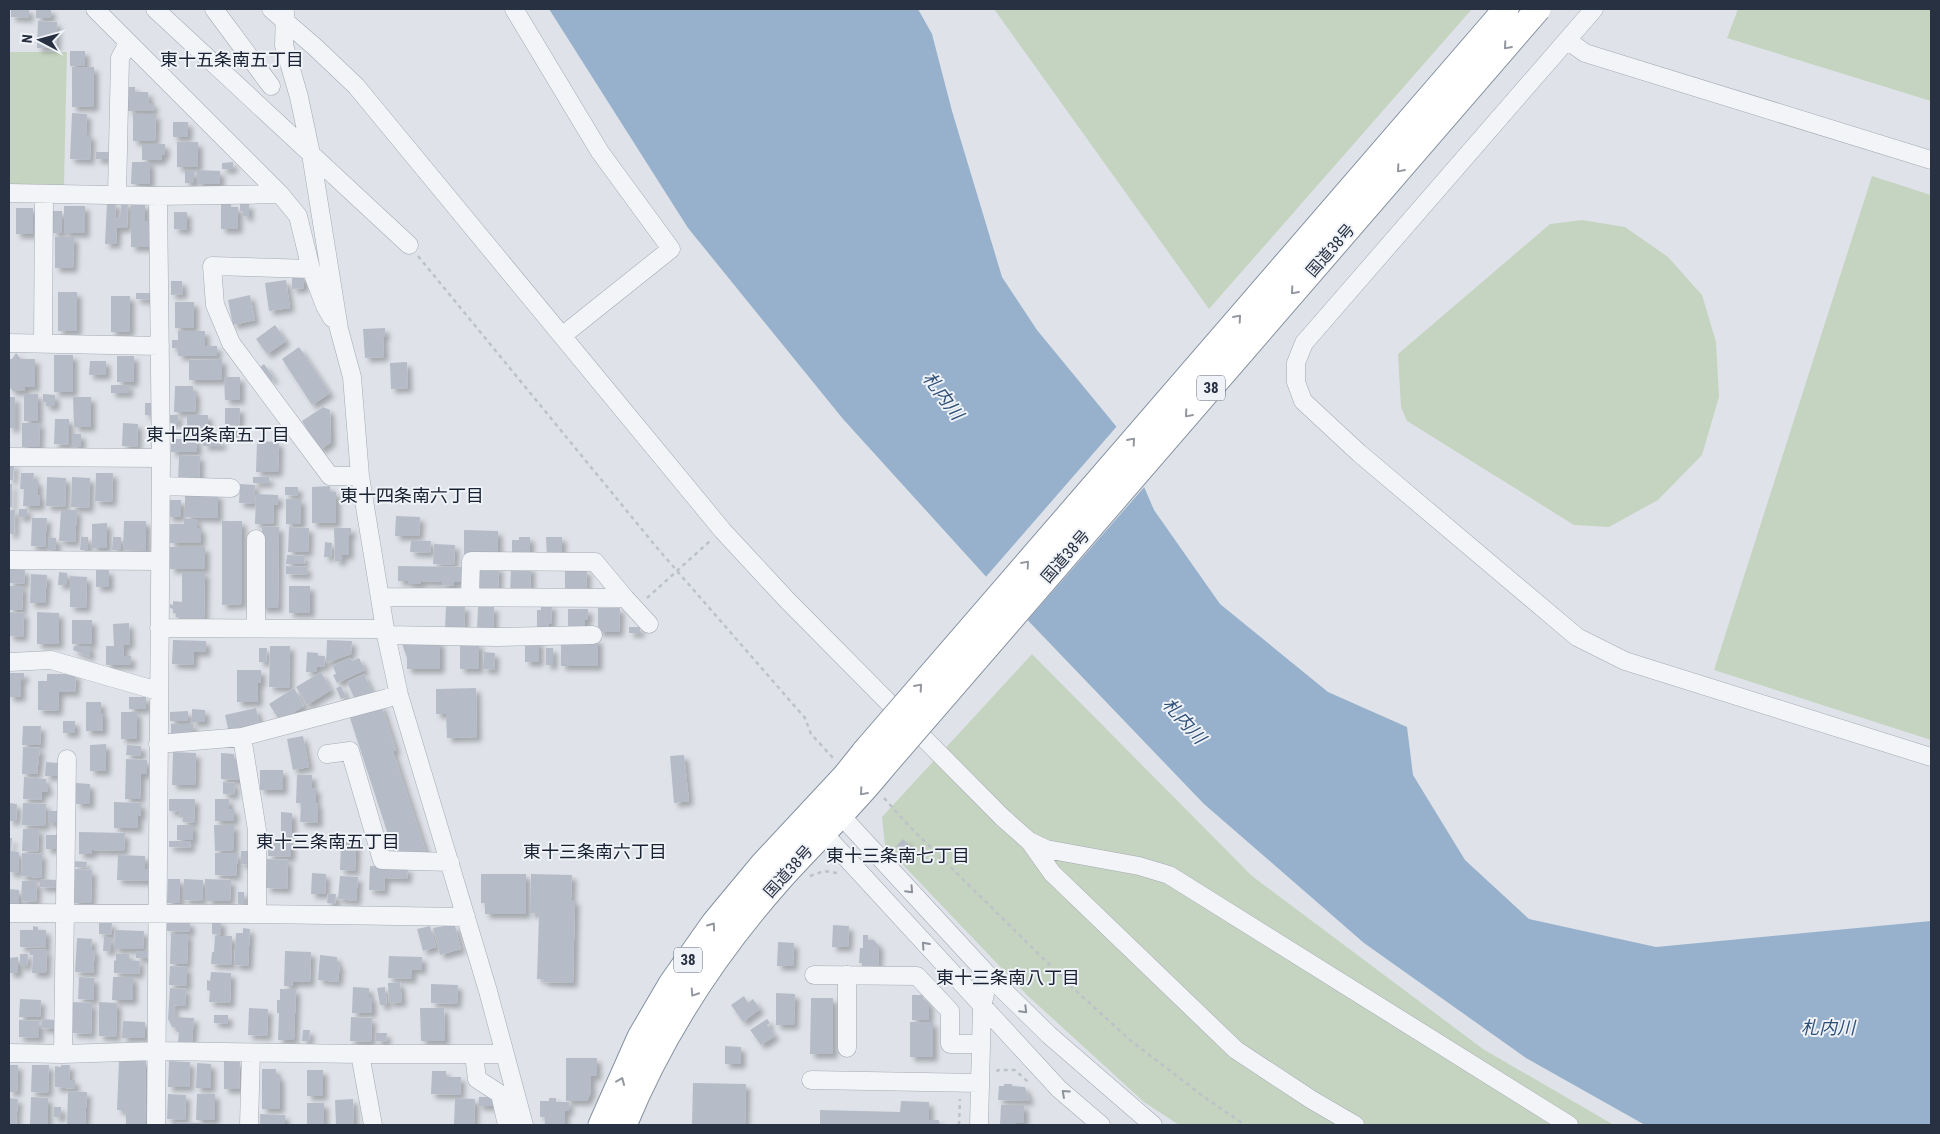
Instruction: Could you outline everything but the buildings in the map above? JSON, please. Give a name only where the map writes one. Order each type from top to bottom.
[{"type":"highway","name":"国道38号","points":[[833,807],[864,750],[1506,9]]},
{"type":"highway","name":"国道38号","points":[[601,1125],[640,1037],[672,984],[714,923],[763,864],[815,824],[883,767],[1538,9]]},
{"type":"highway","name":"国道38号","points":[[624,1125],[664,1040],[732,936],[780,879],[815,824]]},
{"type":"street","points":[[95,9],[280,194],[298,216],[311,269],[325,306],[339,329]]},
{"type":"street","points":[[155,9],[409,245]]},
{"type":"street","points":[[214,9],[271,86]]},
{"type":"street","points":[[271,9],[284,15],[356,86],[723,531],[787,600],[1002,818],[1029,840],[1046,848],[1139,866],[1169,875],[1569,1125]]},
{"type":"street","points":[[514,9],[600,152],[671,249],[562,336]]},
{"type":"street","points":[[1594,9],[1304,343],[1296,362],[1296,382],[1303,401],[1359,453],[1577,638],[1625,662],[1931,756]]},
{"type":"street","points":[[284,15],[284,45],[299,97],[311,154],[339,329],[352,377],[360,476],[385,632],[399,695],[488,991],[524,1125]]},
{"type":"street","points":[[1567,40],[1585,54],[1931,160]]},
{"type":"street","points":[[117,195],[120,58],[128,43]]},
{"type":"street","points":[[9,193],[158,196],[280,194]]},
{"type":"street","points":[[43,344],[44,194]]},
{"type":"street","points":[[156,1125],[161,486],[158,196]]},
{"type":"street","points":[[311,269],[212,266],[215,305],[231,343],[330,476],[360,476]]},
{"type":"street","points":[[9,343],[160,346]]},
{"type":"street","points":[[9,457],[161,458]]},
{"type":"street","points":[[161,486],[231,488]]},
{"type":"street","points":[[256,539],[256,628]]},
{"type":"street","points":[[9,560],[160,561]]},
{"type":"street","points":[[470,597],[471,561],[595,562],[649,624]]},
{"type":"street","points":[[380,597],[470,597],[630,604]]},
{"type":"street","points":[[159,628],[256,628],[497,637],[593,635]]},
{"type":"street","points":[[9,662],[51,660],[158,691]]},
{"type":"street","points":[[158,744],[242,737],[399,695]]},
{"type":"street","points":[[242,737],[257,830],[257,914]]},
{"type":"street","points":[[327,754],[350,751],[382,860],[450,862]]},
{"type":"street","points":[[63,1054],[67,759]]},
{"type":"street","points":[[833,807],[989,976],[1049,1035],[1153,1125]]},
{"type":"street","points":[[815,824],[982,1007],[1060,1089],[1101,1125]]},
{"type":"street","points":[[1029,840],[1052,874],[1236,1050],[1312,1100],[1355,1125]]},
{"type":"street","points":[[9,913],[466,916]]},
{"type":"street","points":[[814,975],[917,976],[950,1012],[950,1044],[981,1044]]},
{"type":"street","points":[[847,975],[847,1048]]},
{"type":"street","points":[[979,1125],[986,1080],[981,1044],[982,1007],[989,976]]},
{"type":"street","points":[[9,1053],[63,1054],[158,1051],[504,1054]]},
{"type":"street","points":[[249,1125],[251,1053]]},
{"type":"street","points":[[360,1054],[373,1125]]},
{"type":"street","points":[[474,1054],[477,1079],[500,1094],[507,1125]]},
{"type":"street","points":[[812,1080],[986,1080]]},
{"type":"path","points":[[409,245],[677,571],[805,718],[811,734],[834,759]]},
{"type":"path","points":[[630,604],[677,571],[723,531]]},
{"type":"path","points":[[881,795],[908,825],[1073,988],[1131,1041],[1207,1100],[1245,1125]]},
{"type":"path","points":[[986,1080],[998,1070],[1015,1070],[1028,1082]]},
{"type":"green space","points":[[994,9],[1472,9],[1209,309]]},
{"type":"green space","points":[[1738,9],[1931,9],[1931,101],[1727,38]]},
{"type":"green space","points":[[9,52],[67,52],[64,185],[9,185]]},
{"type":"green space","points":[[1872,176],[1931,195],[1931,740],[1714,670]]},
{"type":"green space","points":[[1582,220],[1625,227],[1668,257],[1702,295],[1716,342],[1719,397],[1702,455],[1658,500],[1609,527],[1574,525],[1407,421],[1401,407],[1398,354],[1550,224]]},
{"type":"green space","points":[[1032,654],[1252,876],[1483,1049],[1614,1125],[1179,1125],[1144,1102],[1028,996],[885,846],[882,817]]},
{"type":"water","name":"札内川","points":[[549,9],[918,9],[932,34],[952,111],[1002,277],[1037,330],[1120,431],[1154,510],[1220,604],[1328,692],[1407,727],[1413,775],[1465,860],[1529,919],[1656,947],[1931,921],[1931,1125],[1645,1125],[1526,1058],[1364,943],[1204,804],[990,581],[843,419],[688,228]]},
{"type":"pier","points":[[1118,425],[1123,430],[1146,485],[1026,622],[984,579]]},
{"type":"district","name":"東十五条南五丁目","points":[[232,60]]},
{"type":"district","name":"東十四条南五丁目","points":[[218,435]]},
{"type":"district","name":"東十四条南六丁目","points":[[412,496]]},
{"type":"district","name":"東十三条南五丁目","points":[[328,842]]},
{"type":"district","name":"東十三条南六丁目","points":[[595,852]]},
{"type":"district","name":"東十三条南七丁目","points":[[898,856]]},
{"type":"district","name":"東十三条南八丁目","points":[[1008,978]]}]
